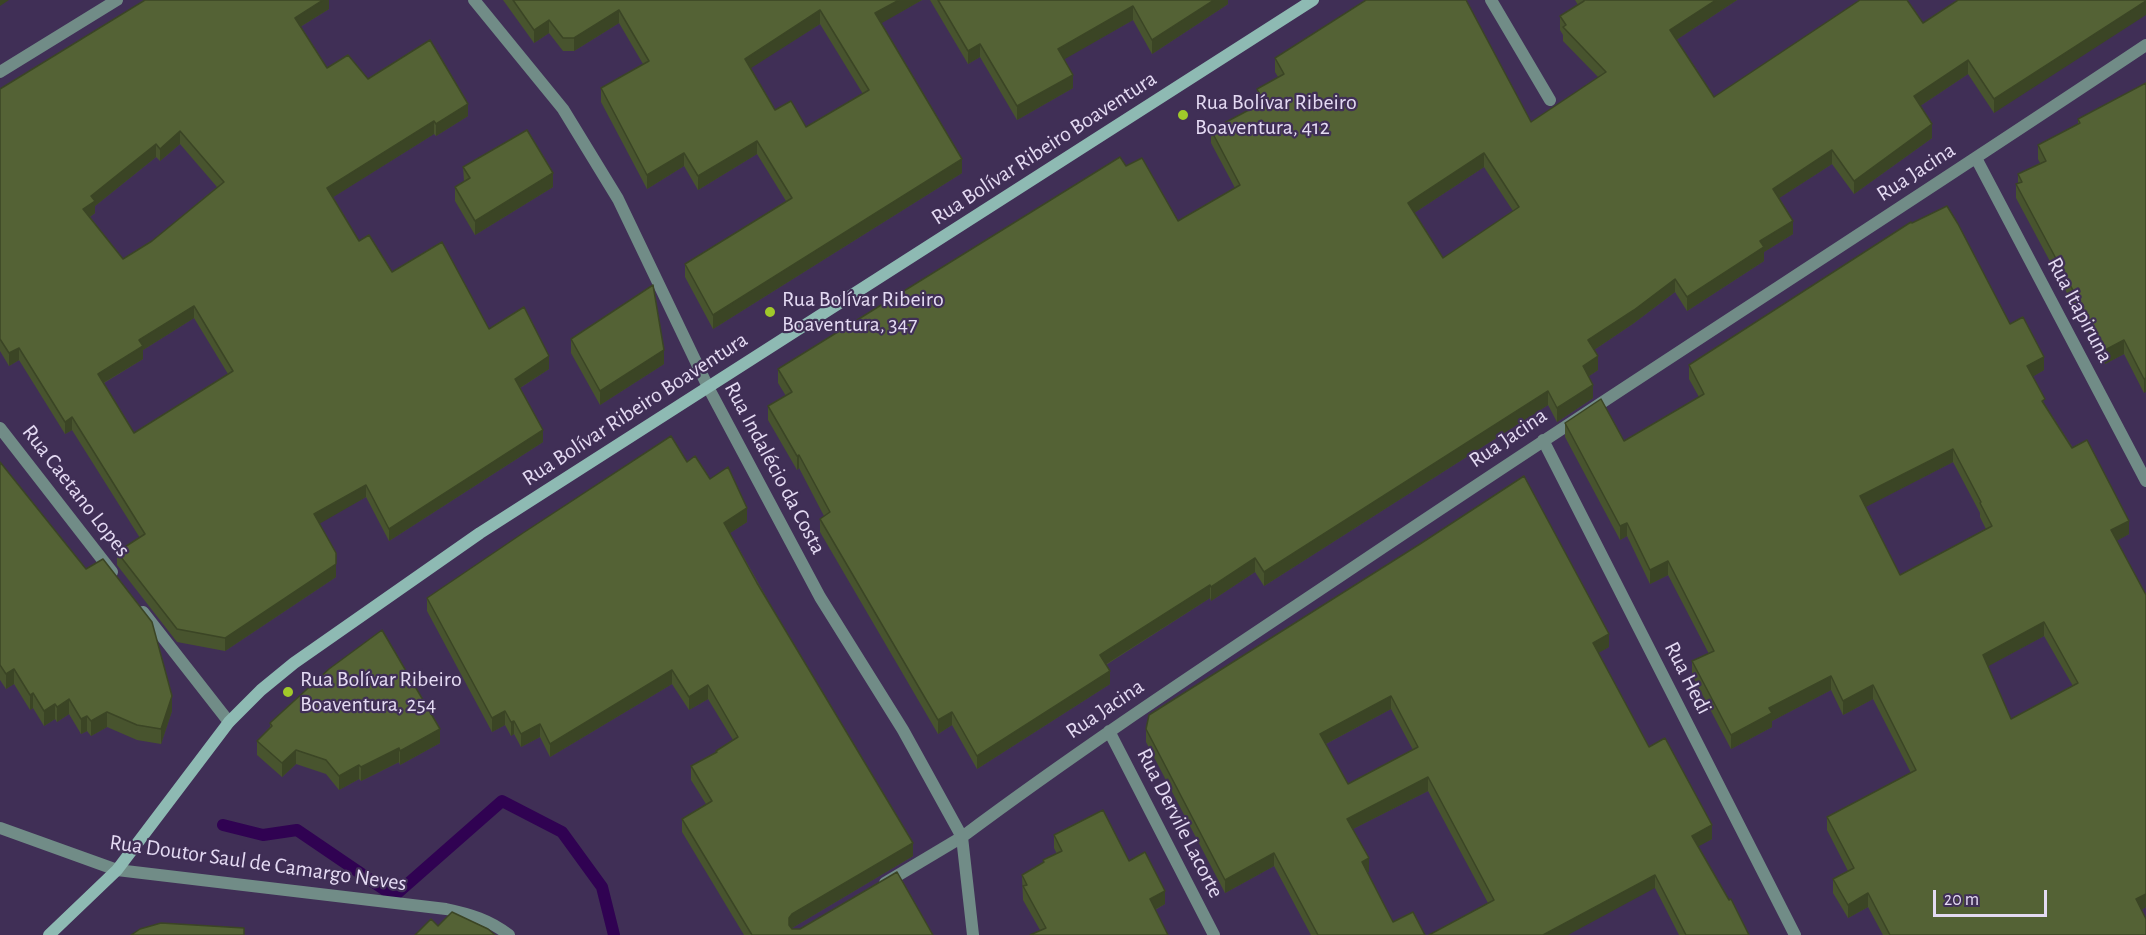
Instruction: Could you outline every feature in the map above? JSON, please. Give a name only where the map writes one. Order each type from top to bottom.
[{"type":"main road","name":"Rua Bolívar Ribeiro Boaventura","points":[[49,935],[117,870],[229,722],[269,683],[480,533],[1312,0]]},
{"type":"street","points":[[0,72],[117,0]]},
{"type":"street","name":"Rua Indalécio da Costa","points":[[474,0],[563,109],[618,199],[708,387],[820,597],[903,730],[962,837]]},
{"type":"street","points":[[1491,0],[1550,100]]},
{"type":"street","name":"Rua Jacina","points":[[877,887],[962,837],[1109,731],[1543,440],[1976,159],[2146,45]]},
{"type":"street","name":"Rua Itapiruna","points":[[1976,159],[2146,481]]},
{"type":"street","name":"Rua Caetano Lopes","points":[[0,428],[121,584]]},
{"type":"street","name":"Rua Hedi","points":[[1543,440],[1796,935]]},
{"type":"street","points":[[135,602],[229,722]]},
{"type":"street","name":"Rua Dervile Lacorte","points":[[1109,731],[1214,935]]},
{"type":"street","name":"Rua Doutor Saul de Camargo Neves","points":[[0,828],[117,870],[446,909],[472,915],[499,927],[509,935]]},
{"type":"street","points":[[962,837],[973,935]]},
{"type":"building","points":[[145,0],[323,0],[295,18],[327,68],[348,55],[368,79],[430,40],[468,104],[436,124],[434,121],[327,188],[359,241],[369,235],[392,272],[442,242],[489,329],[524,307],[549,356],[515,379],[543,430],[389,529],[366,485],[314,514],[336,553],[336,564],[225,638],[177,629],[117,552],[145,534],[72,417],[65,422],[19,348],[9,353],[0,339],[0,89]],"holes":[[[180,131],[224,182],[152,241],[123,259],[83,209],[95,201],[91,196],[156,144],[160,149]],[[194,306],[233,371],[134,433],[98,374],[143,346],[139,340]]]},
{"type":"building","points":[[513,0],[899,0],[875,13],[962,159],[713,315],[685,264],[792,198],[757,141],[698,176],[684,153],[647,175],[601,88],[649,61],[619,10],[574,38],[563,38],[549,20],[534,30]],"holes":[[[820,10],[869,90],[806,127],[791,101],[775,110],[745,59]]]},
{"type":"building","points":[[938,0],[1214,0],[1152,40],[1133,6],[1058,49],[1073,75],[1017,106],[980,44],[968,51]]},
{"type":"building","points":[[1366,0],[1466,0],[1531,122],[1606,72],[1563,27],[1566,25],[1560,16],[1584,0],[1716,0],[1670,30],[1714,97],[1860,0],[1907,0],[1923,23],[1958,0],[2146,0],[1994,99],[1968,60],[1914,96],[1932,124],[1854,181],[1832,150],[1773,189],[1793,221],[1760,241],[1764,247],[1687,297],[1675,279],[1634,310],[1588,340],[1598,356],[1583,366],[1593,385],[1557,408],[1548,391],[1264,572],[1255,558],[1211,587],[1210,585],[1100,655],[1110,671],[977,756],[952,712],[938,720],[820,519],[830,512],[799,455],[797,456],[768,406],[792,392],[778,369],[1120,157],[1126,166],[1142,158],[1178,221],[1240,185],[1211,130],[1264,102],[1257,89],[1284,74],[1275,58]],"holes":[[[1484,153],[1519,207],[1443,258],[1408,203]]]},
{"type":"building","points":[[2146,83],[2146,378],[2144,379],[2124,340],[2105,350],[2016,184],[2022,182],[2018,174],[2046,161],[2038,145],[2080,123],[2078,119]]},
{"type":"building","points":[[527,130],[553,173],[475,221],[455,187],[470,178],[463,167]]},
{"type":"building","points":[[1947,206],[2010,324],[2023,317],[2044,357],[2027,366],[2045,399],[2042,401],[2072,448],[2087,440],[2129,521],[2111,530],[2146,595],[2146,894],[2136,899],[2146,919],[2146,935],[1890,935],[1868,893],[1848,905],[1833,879],[1854,868],[1827,817],[1916,770],[1873,685],[1843,701],[1831,676],[1769,708],[1772,713],[1731,735],[1692,661],[1714,651],[1668,561],[1650,570],[1627,523],[1620,526],[1565,423],[1601,399],[1624,441],[1704,394],[1689,365],[1912,223]],"holes":[[[1953,449],[1992,526],[1900,575],[1860,496]],[[2044,622],[2078,683],[2011,719],[1983,655]]]},
{"type":"building","points":[[653,285],[664,350],[600,391],[571,339]]},
{"type":"building","points":[[671,436],[687,462],[695,456],[710,479],[728,467],[747,508],[724,523],[757,583],[913,843],[792,914],[789,918],[789,925],[792,929],[800,929],[897,872],[933,935],[752,935],[682,819],[712,801],[691,766],[738,737],[708,685],[689,697],[672,670],[550,744],[540,724],[521,734],[505,711],[492,718],[427,598]]},
{"type":"building","points":[[0,462],[86,569],[103,559],[152,622],[172,696],[161,729],[137,725],[107,712],[91,721],[87,716],[81,719],[69,699],[57,707],[55,704],[44,711],[33,693],[30,695],[14,669],[6,674],[0,665]]},
{"type":"building","points":[[1524,476],[1609,634],[1593,643],[1649,747],[1665,738],[1712,825],[1692,836],[1729,900],[1731,899],[1749,935],[1686,935],[1655,875],[1543,935],[1429,935],[1494,900],[1428,777],[1347,819],[1369,858],[1362,862],[1393,922],[1413,912],[1425,935],[1318,935],[1274,853],[1225,880],[1146,729],[1149,715]],"holes":[[[1391,696],[1418,747],[1348,784],[1320,734]]]},
{"type":"building","points":[[382,630],[440,729],[400,751],[399,748],[339,776],[326,760],[296,750],[282,763],[257,741],[272,726],[270,723],[329,669]]},
{"type":"building","points":[[1103,810],[1129,861],[1145,852],[1165,891],[1150,899],[1168,935],[1030,935],[1046,928],[1023,886],[1027,885],[1022,875],[1044,862],[1043,860],[1062,851],[1054,835]]},
{"type":"building","points":[[452,912],[488,929],[495,935],[415,935],[431,919],[438,926]]},
{"type":"building","points":[[161,923],[244,928],[244,935],[131,935],[140,929]]},
{"type":"waterway","points":[[223,825],[263,835],[297,830],[394,896],[502,801],[562,832],[602,887],[614,935]]},
{"type":"place","name":"Rua Bolívar Ribeiro Boaventura, 412","points":[[1183,115]]},
{"type":"place","name":"Rua Bolívar Ribeiro Boaventura, 347","points":[[770,312]]},
{"type":"place","name":"Rua Bolívar Ribeiro Boaventura, 254","points":[[288,692]]}]
